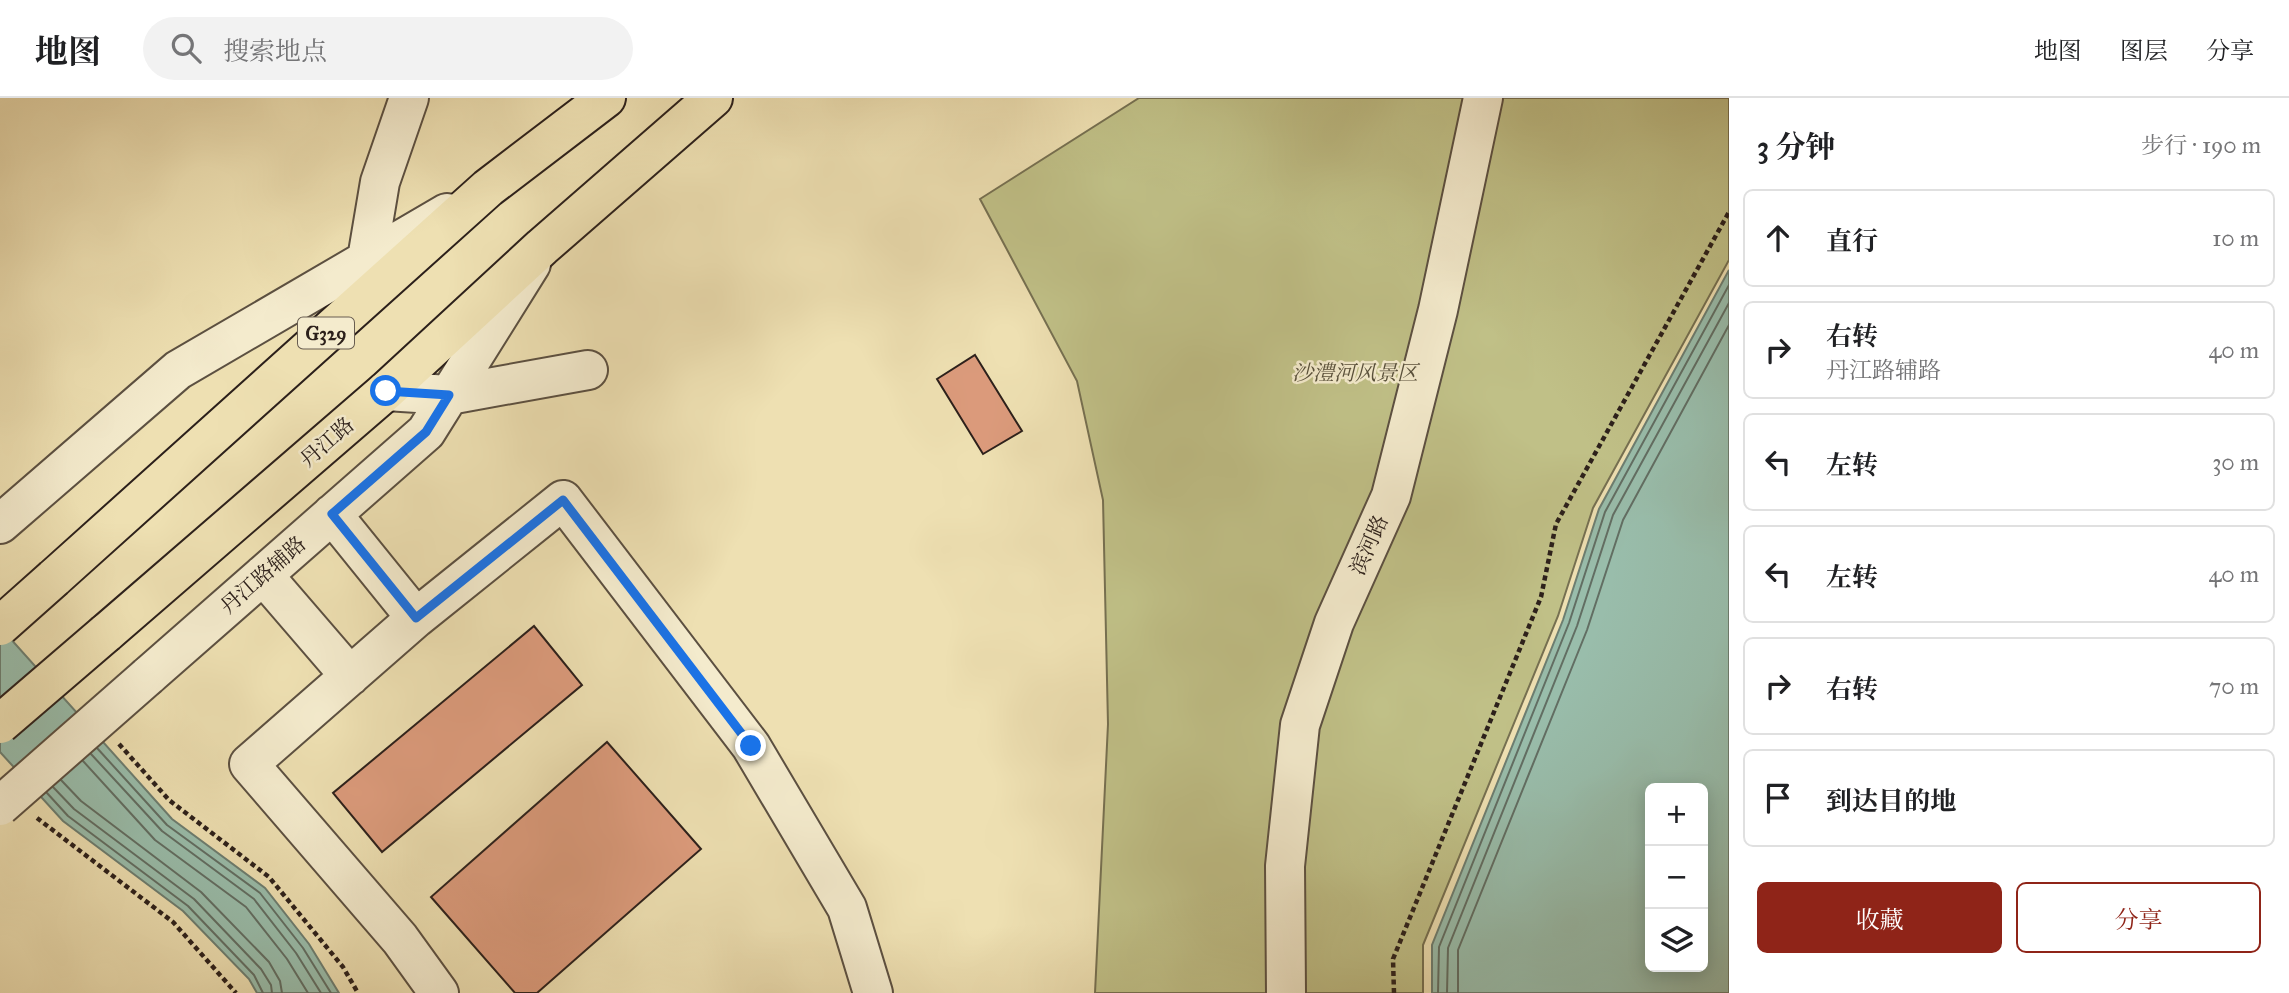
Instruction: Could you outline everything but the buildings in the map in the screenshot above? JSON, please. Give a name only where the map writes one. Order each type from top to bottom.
[{"type":"highway","name":"G329","points":[[0,626],[488,188],[606,98]]},
{"type":"highway","name":"丹江路","points":[[0,724],[386,391],[542,247],[713,98]]},
{"type":"street","points":[[360,303],[380,183],[409,98]]},
{"type":"street","name":"滨河路","points":[[1286,993],[1285,866],[1300,725],[1334,623],[1391,496],[1438,310],[1483,98]]},
{"type":"street","points":[[1,523],[178,370],[488,188]]},
{"type":"street","name":"丹江路辅路","points":[[15,809],[148,676],[426,432],[542,247]]},
{"type":"street","points":[[386,391],[449,395],[587,370]]},
{"type":"street","points":[[439,993],[400,939],[249,764],[416,618],[563,500],[751,746],[847,908],[873,993]]},
{"type":"street","points":[[332,514],[416,618]]},
{"type":"street","points":[[263,575],[351,676]]},
{"type":"path","points":[[1394,993],[1393,959],[1541,597],[1556,524],[1729,212]]},
{"type":"path","points":[[116,740],[169,800],[270,877],[343,967],[358,993]]},
{"type":"path","points":[[15,809],[50,830],[173,922],[236,993]]},
{"type":"green space","name":"沙澧河风景区","points":[[1139,98],[1729,98],[1729,260],[1593,508],[1558,616],[1423,945],[1423,993],[1095,993],[1108,724],[1103,500],[1077,381],[980,199]]},
{"type":"water","points":[[1729,270],[1729,993],[1432,993],[1432,945],[1563,620],[1599,509]]},
{"type":"water","points":[[0,627],[172,819],[265,888],[309,944],[339,993],[257,993],[249,979],[183,911],[63,821],[0,752]]},
{"type":"route","points":[[386,391],[449,395],[426,432],[332,514],[416,618],[563,500],[751,746]]}]
